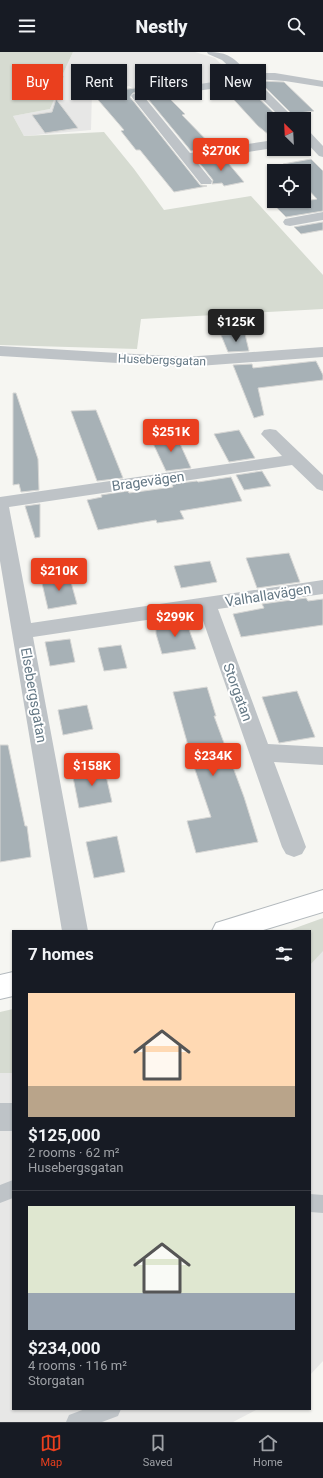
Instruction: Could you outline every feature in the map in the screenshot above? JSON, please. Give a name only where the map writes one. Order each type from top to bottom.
[{"type":"street","points":[[212,52],[226,58],[232,64]]},
{"type":"street","points":[[266,75],[323,84]]},
{"type":"street","points":[[206,181],[137,96],[210,84]]},
{"type":"street","points":[[266,97],[282,112]]},
{"type":"street","points":[[311,139],[323,153]]},
{"type":"street","points":[[187,157],[267,145]]},
{"type":"street","points":[[290,222],[323,216]]},
{"type":"street","name":"Husebergsgatan","points":[[0,351],[185,362],[323,352]]},
{"type":"street","points":[[270,434],[323,485]]},
{"type":"street","name":"Bragevägen","points":[[0,503],[296,459]]},
{"type":"street","name":"Elsebergsgatan","points":[[0,507],[14,618],[75,930]]},
{"type":"street","name":"Valhallavägen","points":[[14,618],[207,605],[323,587]]},
{"type":"street","name":"Storgatan","points":[[207,605],[294,847]]},
{"type":"street","points":[[260,752],[323,756]]},
{"type":"street","points":[[228,930],[323,901]]},
{"type":"street","points":[[0,987],[12,984]]},
{"type":"street","points":[[0,1117],[12,1117]]},
{"type":"lane","points":[[0,1194],[12,1189]]},
{"type":"lane","points":[[311,1203],[323,1204]]},
{"type":"lane","points":[[76,1422],[107,1410]]},
{"type":"shaded area","points":[[0,52],[73,52],[63,74],[63,64],[12,64],[12,100],[54,100],[50,109],[13,116],[24,136],[104,132],[134,169],[164,210],[251,196],[323,275],[323,309],[141,319],[137,349],[0,345]]},
{"type":"shaded area","points":[[73,52],[195,52],[215,58],[221,64],[210,64],[210,83],[202,84],[202,64],[135,64],[135,90],[127,86],[127,64],[71,64],[71,100],[92,100],[91,130],[24,136],[13,116],[50,109],[53,100],[63,100],[63,74]]},
{"type":"shaded area","points":[[323,918],[323,951],[311,964],[311,930],[290,930]]},
{"type":"shaded area","points":[[323,925],[323,1361],[311,1374],[311,930],[309,930]]},
{"type":"shaded area","points":[[12,1009],[12,1073],[0,1073],[0,1012]]},
{"type":"shaded area","points":[[0,1073],[12,1073],[12,1410],[256,1410],[233,1422],[0,1422]]},
{"type":"building","points":[[266,81],[284,82],[314,111],[290,112],[266,88]]},
{"type":"building","points":[[135,88],[135,93],[130,97],[200,185],[207,186],[174,192],[140,150],[136,150],[121,131],[124,130],[98,100],[127,100],[127,89]]},
{"type":"building","points":[[57,100],[78,128],[45,133],[32,115],[52,112]]},
{"type":"building","points":[[149,100],[171,100],[185,114],[182,115],[214,148],[191,151]]},
{"type":"building","points":[[234,100],[260,100],[273,112],[267,112],[267,133],[258,126]]},
{"type":"building","points":[[223,157],[244,182],[224,186],[222,183],[212,184],[213,180],[198,161]]},
{"type":"building","points":[[311,159],[323,171],[323,211],[286,217],[277,208],[311,208],[311,200],[317,199],[311,193],[311,164],[283,164]]},
{"type":"building","points":[[323,222],[323,230],[301,234],[294,227]]},
{"type":"building","points":[[245,334],[249,351],[228,352],[221,335]]},
{"type":"building","points":[[316,361],[323,375],[323,380],[258,388],[264,415],[254,418],[233,365],[252,364],[253,368]]},
{"type":"building","points":[[13,393],[16,393],[38,459],[39,490],[21,492],[19,484],[13,485]]},
{"type":"building","points":[[96,410],[123,478],[97,481],[71,411]]},
{"type":"building","points":[[239,430],[255,458],[229,462],[214,434]]},
{"type":"building","points":[[176,435],[191,468],[166,471],[151,439]]},
{"type":"building","points":[[262,471],[271,486],[244,490],[236,475]]},
{"type":"building","points":[[231,477],[242,501],[180,511],[184,519],[157,523],[156,520],[98,530],[87,500],[102,497],[101,495],[173,487],[172,484]]},
{"type":"building","points":[[40,504],[40,537],[35,538],[25,506]]},
{"type":"building","points":[[289,553],[300,582],[257,588],[246,558]]},
{"type":"building","points":[[210,561],[217,582],[181,588],[174,566]]},
{"type":"building","points":[[69,575],[77,604],[48,609],[41,579]]},
{"type":"building","points":[[306,598],[308,601],[323,599],[323,625],[241,637],[233,614],[264,608],[262,604]]},
{"type":"building","points":[[186,621],[196,649],[162,654],[156,634],[156,626]]},
{"type":"building","points":[[70,639],[75,662],[50,666],[45,642]]},
{"type":"building","points":[[121,645],[127,668],[104,671],[98,648]]},
{"type":"building","points":[[207,687],[216,716],[214,716],[244,797],[258,842],[196,853],[187,821],[211,817],[188,749],[173,692]]},
{"type":"building","points":[[297,691],[315,737],[279,743],[262,697]]},
{"type":"building","points":[[87,705],[93,729],[63,735],[58,710]]},
{"type":"building","points":[[0,745],[8,745],[25,826],[27,826],[31,857],[0,862]]},
{"type":"building","points":[[104,767],[112,802],[79,808],[72,772]]},
{"type":"building","points":[[117,836],[125,872],[94,878],[86,842]]}]
